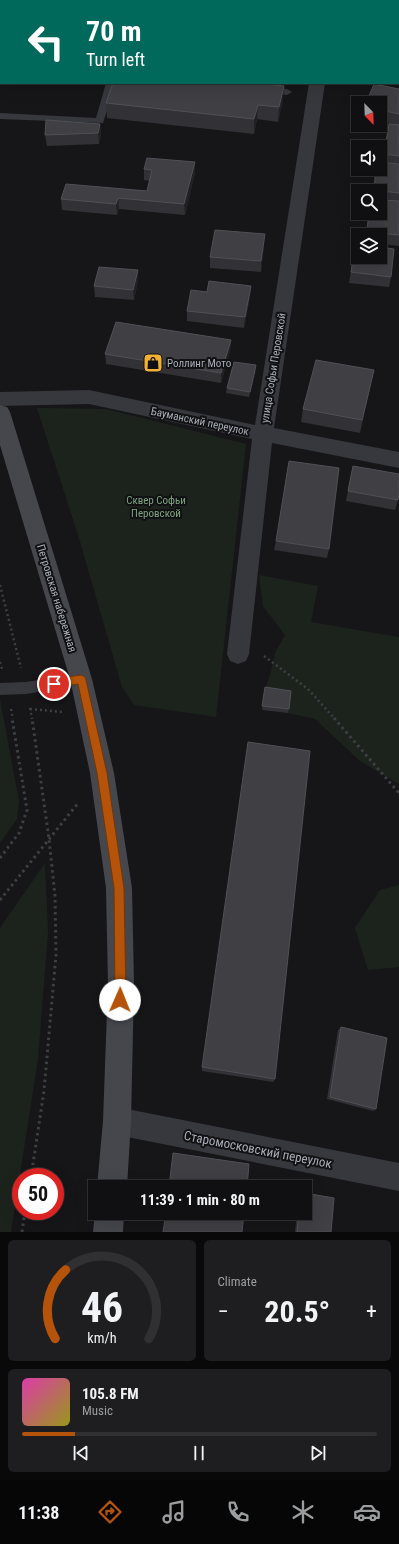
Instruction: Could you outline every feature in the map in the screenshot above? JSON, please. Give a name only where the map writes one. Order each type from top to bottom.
[{"type":"main road","name":"Петровская набережная","points":[[0,412],[81,680],[102,773],[119,888],[121,984],[117,1121]]},
{"type":"main road","points":[[113,1180],[117,1121]]},
{"type":"main road","points":[[108,1232],[109,1220]]},
{"type":"street","name":"улица Софьи Перовской","points":[[238,654],[263,434],[317,84]]},
{"type":"street","name":"Бауманский переулок","points":[[0,399],[89,396],[263,434],[399,460]]},
{"type":"street","name":"Старомосковский переулок","points":[[117,1121],[399,1177]]},
{"type":"lane","points":[[0,116],[100,121],[111,84]]},
{"type":"lane","points":[[258,90],[287,92]]},
{"type":"lane","points":[[4,689],[26,688],[81,680]]},
{"type":"path","points":[[0,585],[26,688],[49,839],[55,896],[56,955],[44,1091],[32,1168]]},
{"type":"path","points":[[238,654],[261,654],[308,689],[399,793]]},
{"type":"path","points":[[0,858],[19,833],[27,810],[4,689]]},
{"type":"path","points":[[0,900],[102,773]]},
{"type":"path","points":[[22,1232],[24,1220]]},
{"type":"green space","name":"Сквер Софьи Перовской","points":[[37,408],[106,409],[246,444],[216,717],[134,705],[122,687],[79,538]]},
{"type":"green space","points":[[259,575],[318,586],[311,622],[399,637],[399,784],[360,761],[315,719],[288,713],[290,695],[265,691],[275,653],[285,635],[263,606]]},
{"type":"green space","points":[[0,699],[19,801],[17,819],[0,843]]},
{"type":"green space","points":[[45,863],[48,932],[38,1059],[21,1168],[12,1168],[13,1220],[11,1232],[0,1232],[0,928]]},
{"type":"green space","points":[[399,885],[399,967],[368,970],[355,928],[380,890]]},
{"type":"building","points":[[113,84],[265,84],[284,86],[279,107],[258,105],[254,119],[106,103]]},
{"type":"building","points":[[374,84],[399,89],[399,114],[387,111],[387,96],[369,96]]},
{"type":"building","points":[[46,120],[100,124],[98,133],[45,135]]},
{"type":"building","points":[[389,124],[399,125],[399,156],[387,154],[386,140]]},
{"type":"building","points":[[147,158],[195,162],[184,204],[118,198],[116,204],[61,199],[66,184],[147,191],[152,170],[144,169]]},
{"type":"building","points":[[387,163],[399,164],[399,193],[387,192],[387,184],[375,184],[375,176],[387,176]]},
{"type":"building","points":[[387,200],[399,201],[399,235],[387,234],[387,228],[367,228],[368,220],[387,220]]},
{"type":"building","points":[[215,230],[265,234],[261,261],[210,257]]},
{"type":"building","points":[[387,248],[394,249],[391,277],[351,272],[352,264],[387,264]]},
{"type":"building","points":[[99,267],[138,270],[133,290],[94,286]]},
{"type":"building","points":[[209,281],[251,286],[245,317],[187,311],[191,290],[207,292]]},
{"type":"building","points":[[116,322],[231,340],[221,373],[105,354]]},
{"type":"building","points":[[316,360],[374,370],[362,420],[303,409]]},
{"type":"building","points":[[234,362],[256,365],[250,392],[227,388]]},
{"type":"building","points":[[289,461],[339,468],[329,549],[276,541]]},
{"type":"building","points":[[353,466],[399,474],[398,500],[348,491]]},
{"type":"building","points":[[265,687],[291,691],[289,709],[262,706]]},
{"type":"building","points":[[248,742],[310,751],[275,1079],[202,1067]]},
{"type":"building","points":[[341,1027],[387,1038],[376,1109],[330,1097]]},
{"type":"building","points":[[173,1153],[249,1164],[248,1180],[170,1180]]},
{"type":"building","points":[[312,1194],[334,1198],[331,1232],[297,1232],[298,1220],[312,1220]]},
{"type":"building","points":[[165,1220],[243,1220],[242,1232],[163,1232]]},
{"type":"place","name":"Роллинг Мото","points":[[153,363]]},
{"type":"route","points":[[54,684],[81,680],[102,773],[119,888],[120,1000]]}]
